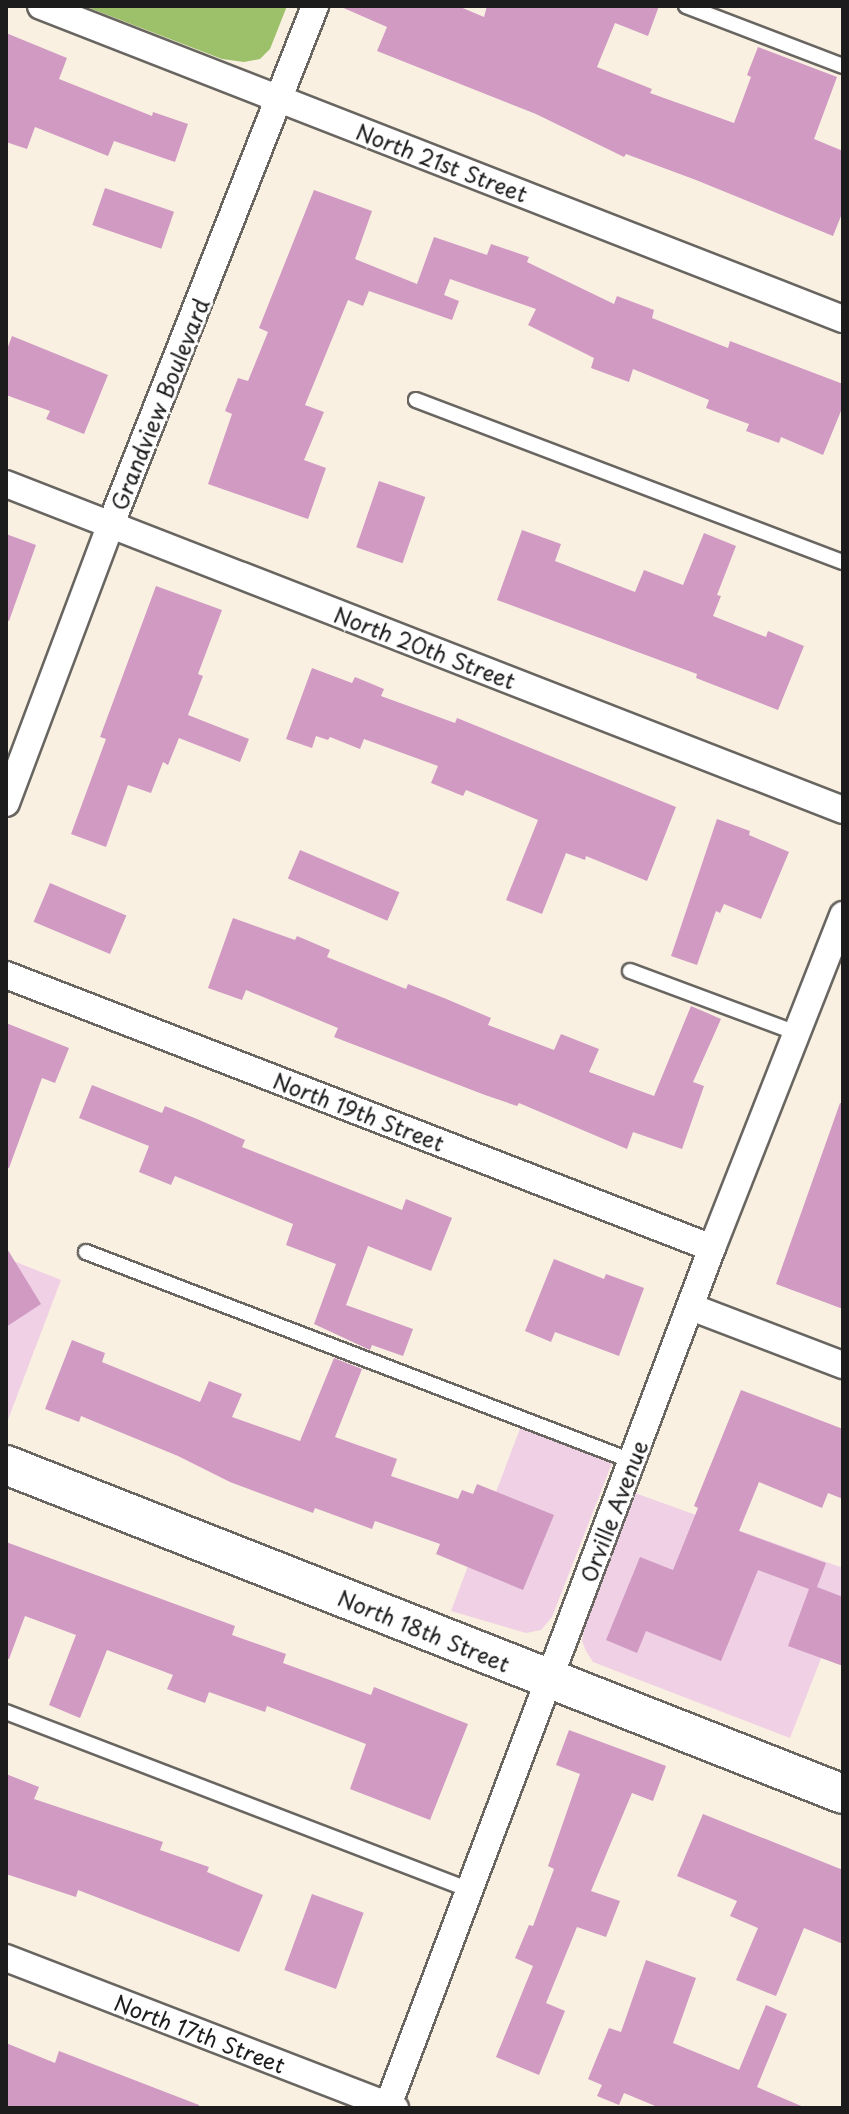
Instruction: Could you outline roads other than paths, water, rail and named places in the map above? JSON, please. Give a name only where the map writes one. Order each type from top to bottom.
[{"type":"main road","name":"North 18th Street","points":[[6,1465],[843,1794]]},
{"type":"street","name":"North 21st Street","points":[[41,6],[843,319]]},
{"type":"street","name":"Grandview Boulevard","points":[[6,803],[111,524],[315,6]]},
{"type":"street","name":"North 20th Street","points":[[6,484],[843,810]]},
{"type":"street","name":"Orville Avenue","points":[[390,2107],[468,1889],[712,1248],[843,915]]},
{"type":"street","name":"North 19th Street","points":[[6,975],[712,1248]]},
{"type":"street","points":[[691,1307],[843,1365]]},
{"type":"street","name":"North 17th Street","points":[[6,1958],[390,2107]]},
{"type":"lane","points":[[686,6],[843,66]]},
{"type":"lane","points":[[416,400],[843,562]]},
{"type":"lane","points":[[630,971],[797,1033]]},
{"type":"lane","points":[[86,1252],[632,1461]]},
{"type":"lane","points":[[6,1712],[468,1889]]}]
